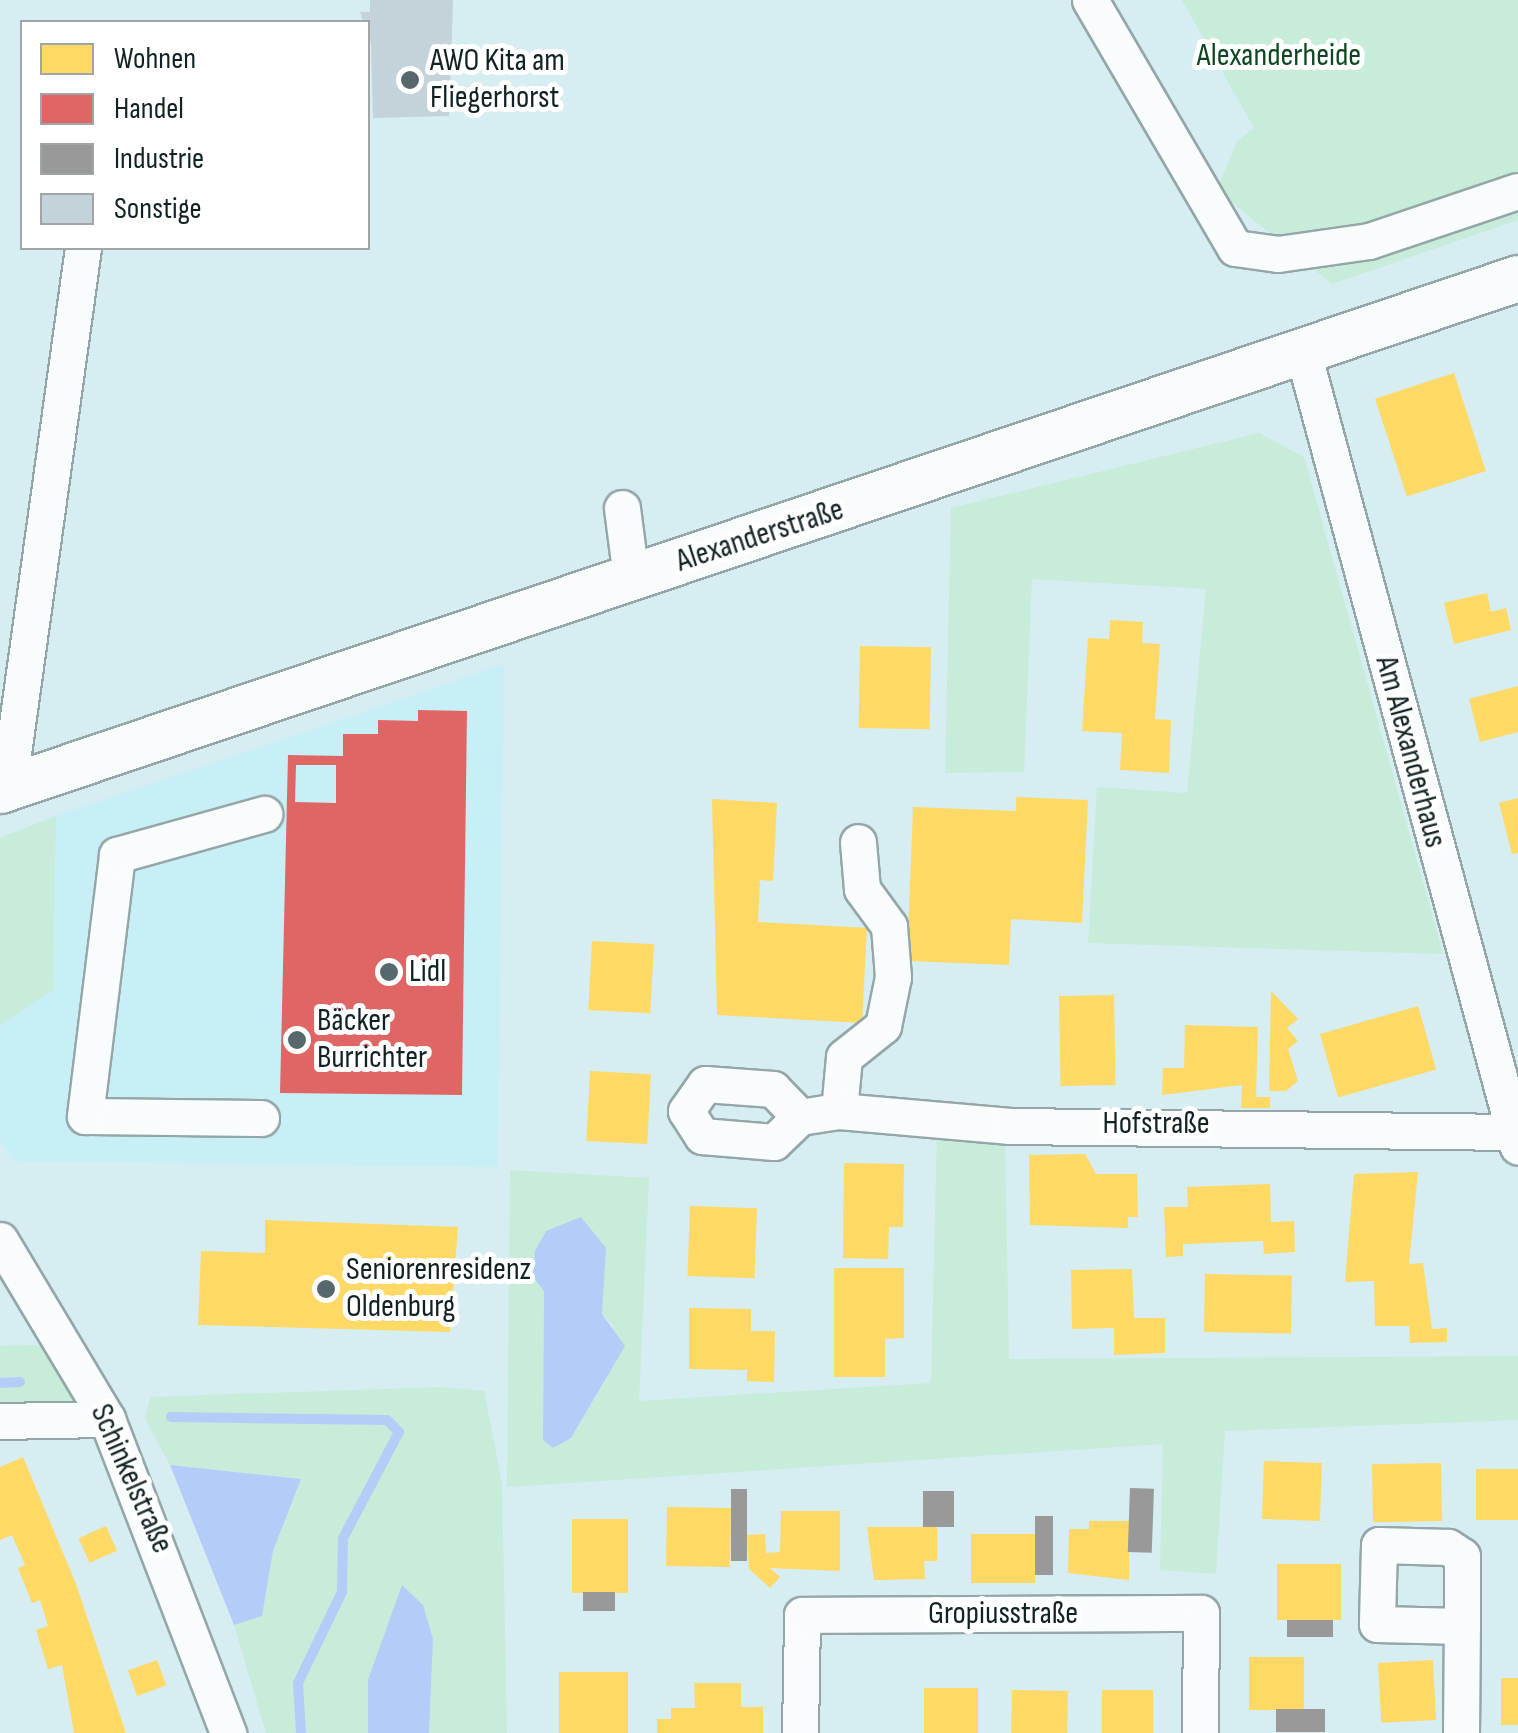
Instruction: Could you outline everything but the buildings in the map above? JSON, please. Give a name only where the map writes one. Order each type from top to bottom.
[{"type":"main road","name":"Alexanderstraße","points":[[4,790],[632,577],[1304,356],[1518,278]]},
{"type":"street","points":[[1090,0],[1235,248],[1278,254],[1369,241],[1518,191]]},
{"type":"street","points":[[4,790],[84,250]]},
{"type":"street","name":"Am Alexanderhaus","points":[[1304,356],[1517,1137]]},
{"type":"street","points":[[622,508],[632,577]]},
{"type":"street","points":[[261,1118],[85,1116],[118,855],[264,814]]},
{"type":"street","points":[[839,1111],[844,1057],[882,1026],[893,977],[889,926],[862,890],[858,842]]},
{"type":"street","name":"Hofstraße","points":[[800,1117],[839,1111],[1010,1126],[1517,1137]]},
{"type":"street","name":"Schinkelstraße","points":[[0,1240],[107,1419],[228,1733]]},
{"type":"street","points":[[0,1421],[107,1419]]},
{"type":"street","name":"Gropiusstraße","points":[[800,1733],[802,1615],[1201,1613],[1200,1733]]},
{"type":"street","points":[[1462,1626],[1462,1733]]},
{"type":"shaded area","points":[[504,664],[498,1167],[13,1161],[0,1140],[0,1025],[53,990],[56,816]]},
{"type":"green space","name":"Alexanderheide","points":[[1182,0],[1518,0],[1518,220],[1332,284],[1217,190],[1237,141],[1254,128]]},
{"type":"green space","points":[[1259,433],[1304,457],[1443,954],[1088,943],[1097,787],[1187,793],[1206,589],[1032,579],[1024,772],[945,773],[951,508]]},
{"type":"green space","points":[[56,816],[53,990],[0,1025],[0,838]]},
{"type":"green space","points":[[937,1129],[1005,1139],[1009,1359],[1518,1356],[1518,1420],[1225,1431],[1216,1574],[1160,1570],[1163,1444],[507,1487],[510,1170],[649,1178],[639,1401],[931,1383]],"holes":[[[606,1248],[602,1314],[613,1325],[606,1379],[571,1438],[553,1448],[543,1440],[544,1291]]]},
{"type":"green space","points":[[64,1344],[107,1419],[0,1421],[0,1346]]},
{"type":"green space","points":[[441,1387],[484,1391],[502,1483],[507,1733],[429,1733],[433,1638],[368,1680],[368,1733],[266,1733],[234,1625],[262,1616],[273,1551],[301,1479],[170,1465],[145,1419],[150,1397]]},
{"type":"water","points":[[581,1217],[606,1248],[602,1314],[625,1346],[571,1438],[553,1448],[543,1440],[544,1291],[533,1277],[535,1251],[546,1231]]},
{"type":"water","points":[[170,1465],[301,1479],[273,1551],[262,1616],[234,1625]]},
{"type":"water","points":[[402,1585],[423,1605],[433,1639],[429,1733],[368,1733],[368,1680]]},
{"type":"waterway","points":[[0,1383],[20,1382]]},
{"type":"waterway","points":[[171,1417],[387,1420],[399,1432],[343,1538],[342,1592],[298,1683],[301,1733]]},
{"type":"place","name":"AWO Kita am Fliegerhorst","points":[[410,80]]},
{"type":"place","name":"Lidl","points":[[389,972]]},
{"type":"place","name":"Bäcker Burrichter","points":[[297,1040]]},
{"type":"place","name":"Seniorenresidenz Oldenburg","points":[[326,1289]]}]
